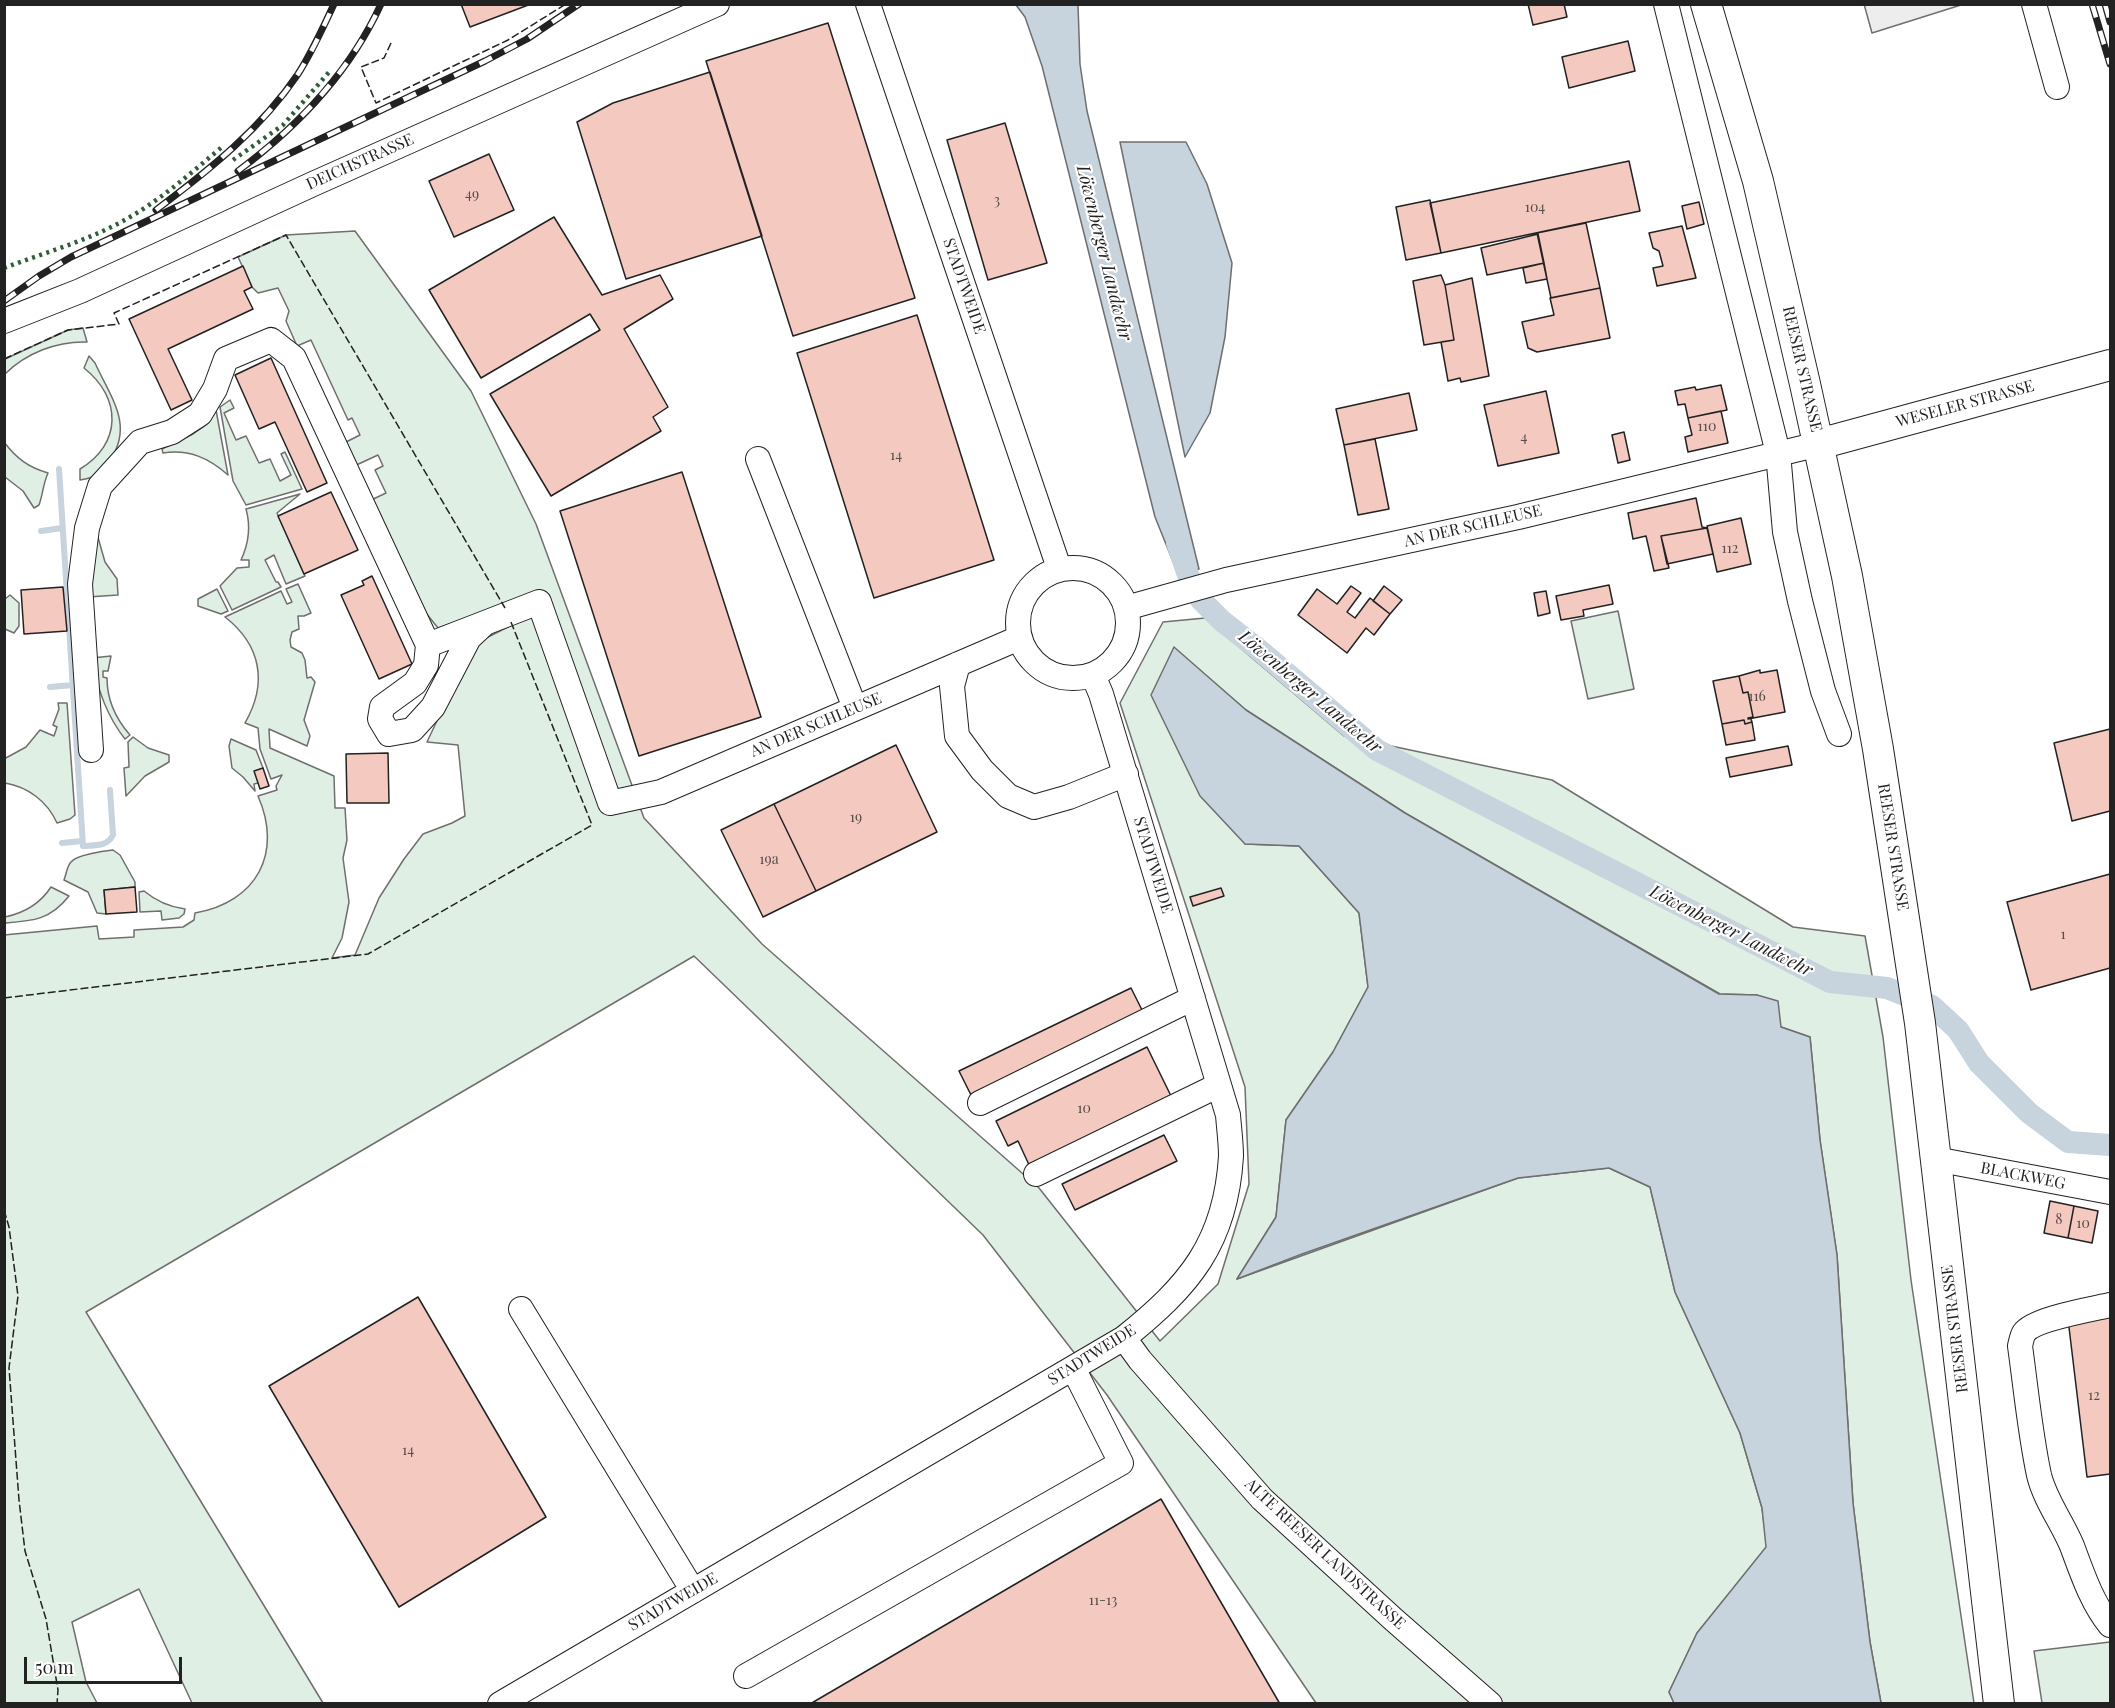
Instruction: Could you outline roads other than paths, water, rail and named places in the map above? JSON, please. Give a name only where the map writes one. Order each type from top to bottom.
[{"type":"main road","name":"REESER STRASSE","points":[[1706,4],[1758,181],[1819,444],[1847,576],[1876,737],[1920,1023],[1999,1704]]},
{"type":"main road","name":"WESELER STRASSE","points":[[1819,444],[2110,365]]},
{"type":"street","name":"DEICHSTRASSE","points":[[4,321],[80,291],[323,179],[717,4]]},
{"type":"street","name":"STADTWEIDE","points":[[868,4],[1059,568]]},
{"type":"street","points":[[1666,4],[1778,453],[1785,532],[1800,601],[1823,692],[1839,734]]},
{"type":"street","points":[[2034,4],[2057,87]]},
{"type":"street","points":[[91,750],[80,584],[87,528],[100,486],[140,442],[172,432],[200,414],[215,389],[226,359],[271,340],[294,358],[428,645],[426,665],[415,683],[381,707],[380,719],[389,734],[412,730],[433,707],[469,638],[497,618]]},
{"type":"street","name":"AN DER SCHLEUSE","points":[[1126,608],[1226,580],[1518,517],[1819,444]]},
{"type":"street","points":[[758,459],[855,708]]},
{"type":"street","points":[[1077,567],[1093,571],[1108,579],[1120,592],[1126,608],[1128,624],[1126,640],[1118,655],[1107,667],[1093,675],[1070,678],[1048,673],[1035,664],[1025,652],[1019,638],[1017,620],[1020,603],[1030,587],[1043,575],[1059,568],[1077,567]]},
{"type":"street","name":"AN DER SCHLEUSE","points":[[497,618],[539,602],[610,802],[661,792],[1019,638]]},
{"type":"street","points":[[428,645],[497,618]]},
{"type":"street","points":[[958,664],[952,686],[957,736],[982,770],[1008,796],[1034,807],[1069,797],[1126,774]]},
{"type":"street","name":"STADTWEIDE","points":[[500,1704],[1124,1338],[1158,1311],[1185,1281],[1213,1239],[1226,1194],[1231,1155],[1228,1115],[1126,774],[1093,675]]},
{"type":"street","points":[[980,1103],[1193,998]]},
{"type":"street","points":[[1036,1174],[1219,1084]]},
{"type":"street","name":"BLACKWEG","points":[[1935,1159],[2110,1192]]},
{"type":"street","points":[[2110,1305],[2033,1325],[2024,1333],[2020,1346],[2040,1476],[2048,1499],[2066,1531],[2087,1585],[2101,1613],[2110,1624]]},
{"type":"street","points":[[521,1309],[693,1590]]},
{"type":"street","name":"ALTE REESER LANDSTRASSE","points":[[1124,1338],[1148,1369],[1262,1499],[1490,1704]]},
{"type":"street","points":[[746,1676],[1121,1463],[1073,1368]]},
{"type":"water","points":[[1016,5],[1078,5],[1080,64],[1087,111],[1199,569],[1178,574],[1155,517],[1042,66],[1025,17]]},
{"type":"water","points":[[1120,142],[1186,142],[1207,184],[1232,263],[1225,337],[1210,413],[1185,457]]},
{"type":"water","points":[[1174,647],[1246,710],[1405,813],[1719,994],[1757,995],[1778,1001],[1781,1027],[1810,1037],[1820,1140],[1837,1255],[1853,1503],[1870,1642],[1881,1703],[1674,1703],[1669,1692],[1697,1633],[1766,1547],[1762,1508],[1740,1433],[1675,1292],[1650,1187],[1609,1168],[1518,1178],[1237,1279],[1276,1217],[1286,1120],[1333,1052],[1368,987],[1359,913],[1299,846],[1245,844],[1200,796],[1151,695]]},
{"type":"waterway","points":[[59,469],[83,846],[107,842],[113,835],[110,790]]},
{"type":"waterway","points":[[41,531],[62,528]]},
{"type":"waterway","name":"Löwenberger Landwehr","points":[[1177,543],[1188,575],[1201,600],[1222,621],[1377,750],[1830,982],[1887,988],[1932,1006],[1958,1030],[1979,1063],[2029,1113],[2068,1142],[2110,1145]]},
{"type":"waterway","points":[[50,687],[73,685]]},
{"type":"waterway","points":[[62,843],[82,841]]},
{"type":"railway","points":[[156,210],[233,148],[268,113],[303,66],[334,4]]},
{"type":"railway","points":[[238,171],[280,136],[320,97],[354,53],[381,4]]},
{"type":"railway","points":[[4,301],[71,257],[485,61],[527,39],[579,4]]},
{"type":"railway","points":[[2092,4],[2110,64]]},
{"type":"railway","points":[[2105,4],[2110,22]]}]
